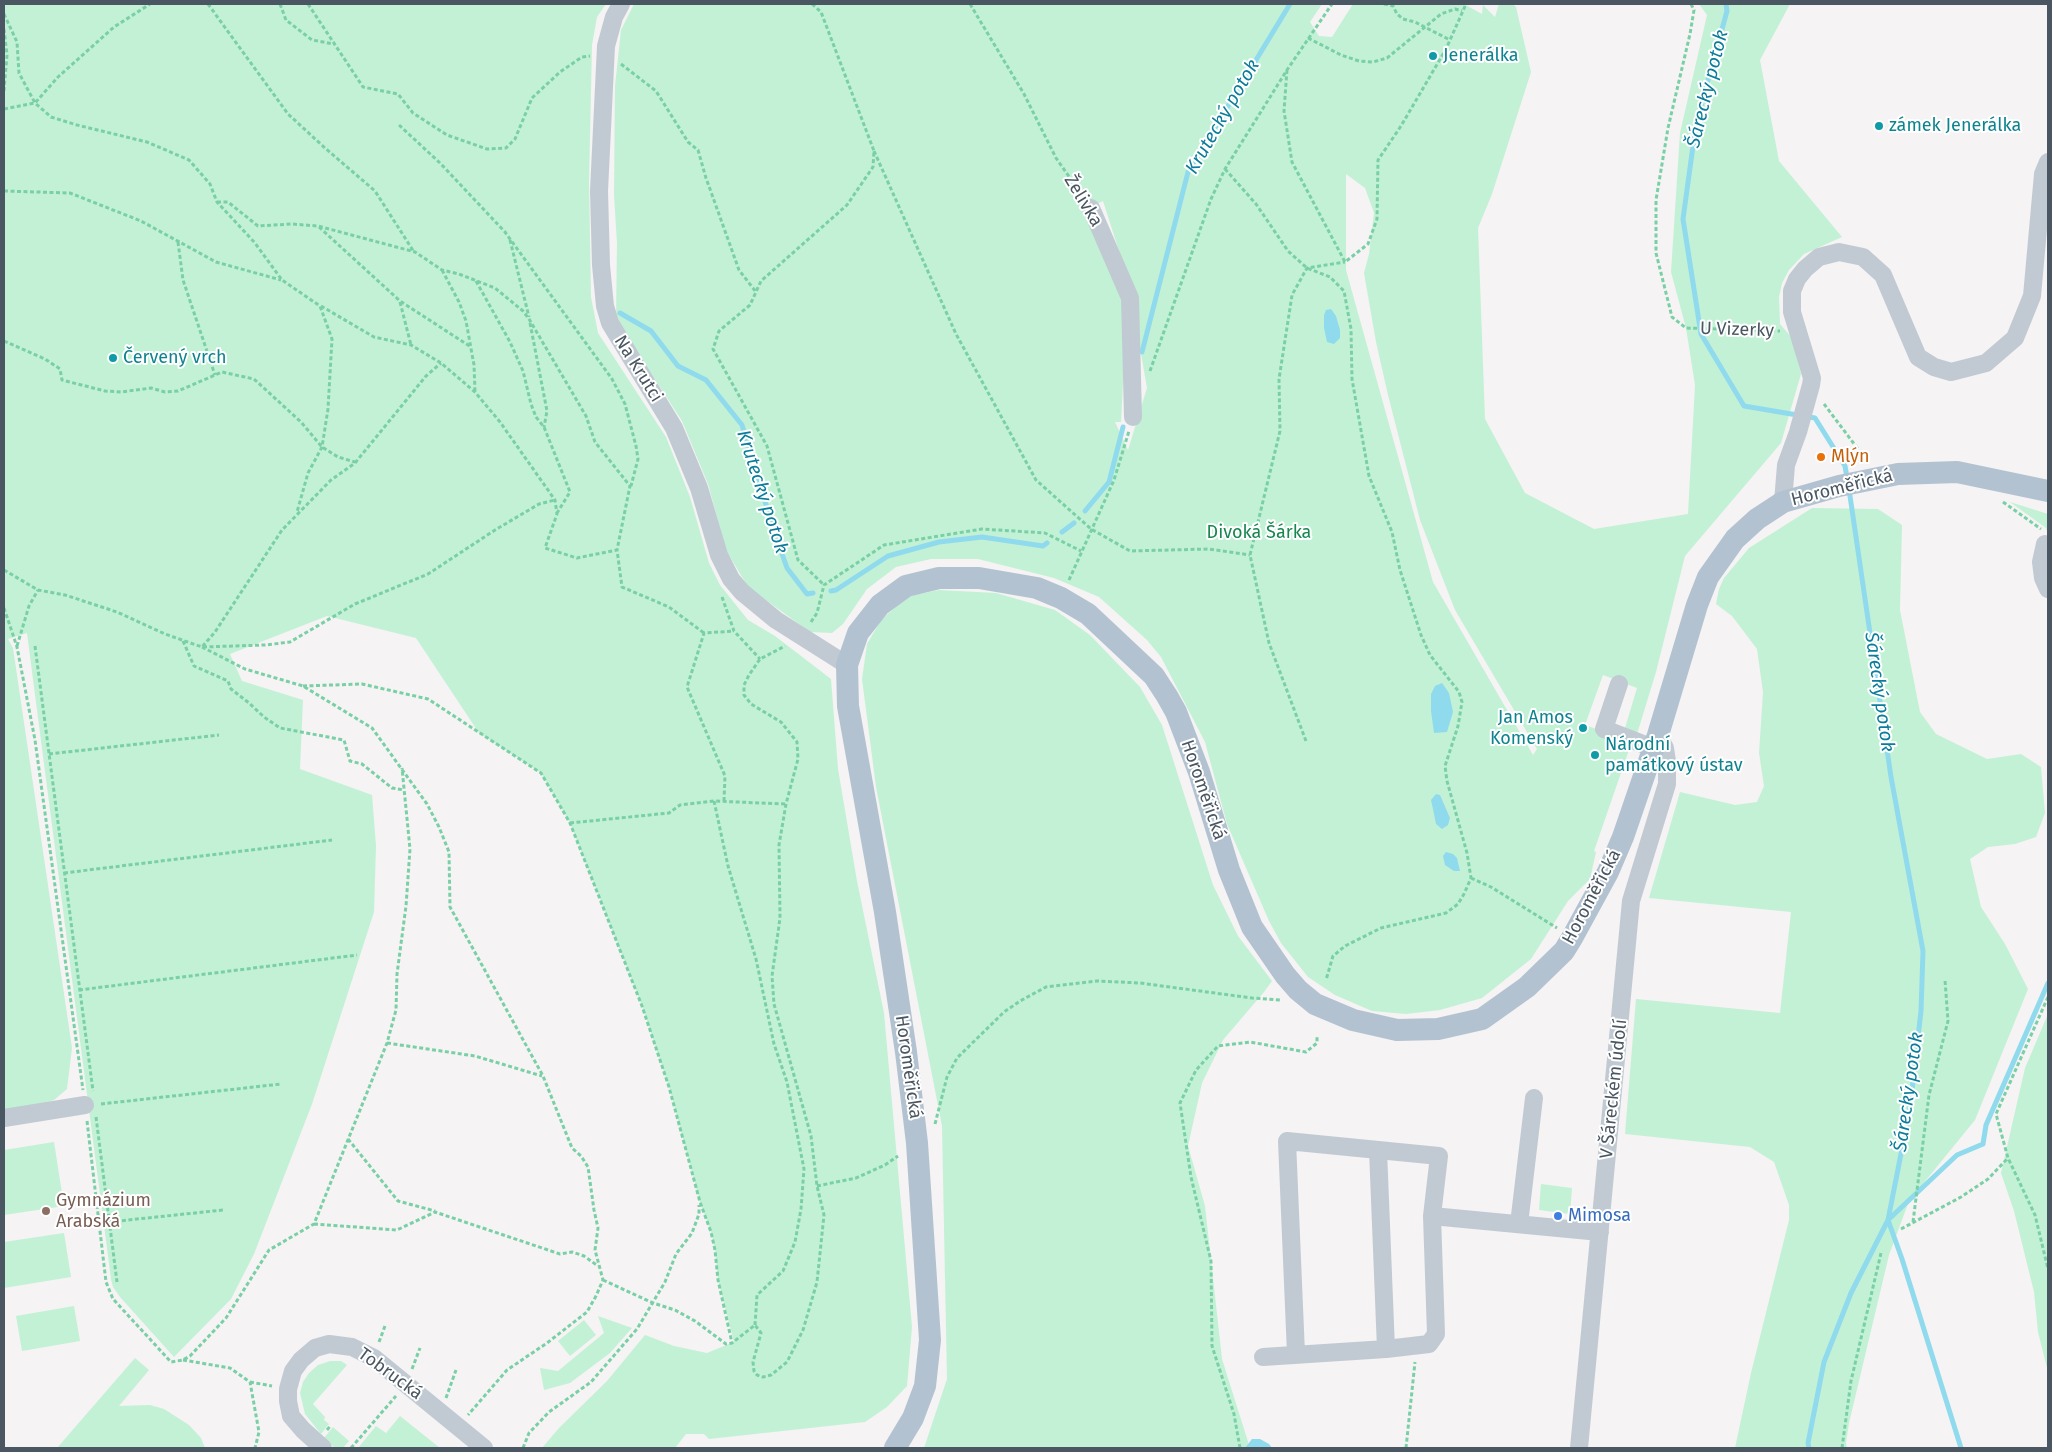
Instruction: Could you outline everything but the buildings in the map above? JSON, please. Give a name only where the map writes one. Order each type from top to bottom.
[{"type":"main road","name":"Horoměřická","points":[[895,1448],[913,1418],[925,1386],[930,1340],[918,1143],[885,912],[848,706],[847,665],[858,633],[880,605],[906,586],[939,578],[979,578],[1037,588],[1061,598],[1088,614],[1154,676],[1176,712],[1199,772],[1229,870],[1252,927],[1285,976],[1298,990],[1316,1004],[1353,1020],[1397,1030],[1438,1029],[1482,1019],[1527,987],[1564,950],[1572,938],[1608,872],[1623,837],[1656,741],[1695,610],[1708,577],[1735,539],[1757,519],[1783,502],[1839,486],[1866,474],[1957,472],[2048,491]]},
{"type":"street","name":"Na Krutci","points":[[621,4],[609,30],[606,54],[599,191],[601,265],[605,306],[610,322],[677,435],[699,488],[719,555],[731,579],[757,606],[800,637],[847,665]]},
{"type":"street","points":[[1799,332],[1792,312],[1792,291],[1797,279],[1819,257],[1840,252],[1863,257],[1884,275],[1918,356],[1934,367],[1951,372],[1986,362],[2015,338],[2032,296],[2043,174],[2048,162]]},
{"type":"street","name":"Želivka","points":[[1091,208],[1130,298],[1133,417]]},
{"type":"street","name":"U Vizerky","points":[[1783,502],[1786,465],[1800,425],[1812,378],[1799,332]]},
{"type":"street","points":[[2047,545],[2041,562],[2043,578],[2048,589]]},
{"type":"street","points":[[1619,684],[1604,729],[1656,741]]},
{"type":"street","name":"V Šáreckém údolí","points":[[1579,1448],[1632,901],[1666,784],[1667,761],[1665,748],[1656,741]]},
{"type":"street","points":[[1519,1224],[1534,1098]]},
{"type":"street","points":[[4,1118],[90,1105]]},
{"type":"street","points":[[1264,1357],[1386,1349],[1429,1344],[1436,1334],[1432,1216],[1439,1156],[1287,1141],[1296,1354]]},
{"type":"street","points":[[1378,1150],[1386,1349]]},
{"type":"street","points":[[1432,1216],[1600,1232]]},
{"type":"street","name":"Tobrucká","points":[[323,1448],[291,1416],[288,1389],[293,1371],[301,1360],[315,1348],[329,1344],[352,1347],[374,1358],[484,1448]]},
{"type":"path","points":[[4,109],[35,103],[58,77],[114,27],[150,4]]},
{"type":"path","points":[[208,4],[288,114],[376,191],[415,252]]},
{"type":"path","points":[[280,4],[286,20],[312,40],[335,44]]},
{"type":"path","points":[[308,4],[363,87],[398,94],[413,113],[440,130],[487,149],[506,148],[515,139],[532,98],[560,72],[582,57],[606,54],[628,68],[656,91],[688,142],[698,150],[739,270],[756,292]]},
{"type":"path","points":[[812,4],[820,12],[874,151],[956,334],[1036,480],[1091,529],[1130,550],[1209,549],[1250,555]]},
{"type":"path","name":"Želivka","points":[[970,4],[1024,94],[1056,158],[1091,208]]},
{"type":"path","points":[[1149,372],[1212,198],[1226,169],[1287,70],[1332,4]]},
{"type":"path","points":[[1384,4],[1393,6],[1397,14],[1403,19],[1415,22],[1450,40]]},
{"type":"path","points":[[1307,268],[1345,262],[1368,244],[1377,219],[1378,160],[1401,126],[1450,40],[1466,4]]},
{"type":"path","name":"U Vizerky","points":[[1691,4],[1694,10],[1690,34],[1668,128],[1656,200],[1656,253],[1672,317],[1686,328],[1799,332]]},
{"type":"path","points":[[1308,38],[1341,55],[1359,61],[1373,62],[1387,58],[1441,14],[1455,9],[1462,11]]},
{"type":"path","points":[[4,14],[18,42],[19,73],[35,103],[51,117],[148,142],[189,160],[210,184],[217,202],[255,243],[282,280]]},
{"type":"path","points":[[4,29],[7,55],[4,91]]},
{"type":"path","points":[[1287,70],[1284,111],[1292,162],[1345,262]]},
{"type":"path","points":[[399,125],[440,162],[483,206],[509,237],[612,379],[625,404],[634,436],[638,460],[630,486],[617,550],[622,587],[669,607],[704,633],[734,631]]},
{"type":"path","points":[[824,585],[798,560],[767,446],[713,349],[719,331],[750,305],[761,281],[847,205],[873,167],[874,151]]},
{"type":"path","points":[[1226,169],[1256,204],[1288,251],[1307,268],[1330,277],[1344,291],[1351,329],[1352,379],[1369,476],[1392,532],[1400,570],[1421,635],[1430,655],[1459,692],[1461,714],[1445,766],[1447,781],[1467,853],[1471,878],[1458,904],[1446,913],[1381,928],[1345,946],[1333,956],[1326,980]]},
{"type":"path","points":[[4,191],[70,193],[142,221],[216,262],[282,280],[320,306],[374,337],[410,345],[441,362],[475,392],[500,422],[555,500],[557,514]]},
{"type":"path","points":[[217,202],[228,202],[258,226],[292,224],[318,226],[415,252],[442,270],[495,288],[530,319],[586,416],[595,442],[630,486]]},
{"type":"path","points":[[318,226],[400,301],[471,347]]},
{"type":"path","points":[[509,237],[530,319],[547,411],[544,427]]},
{"type":"path","points":[[178,241],[183,280],[215,375]]},
{"type":"path","points":[[1306,741],[1269,642],[1250,555],[1280,431],[1279,379],[1292,295],[1307,268]]},
{"type":"path","points":[[442,270],[466,321],[471,347],[475,392]]},
{"type":"path","points":[[476,280],[510,342],[523,372],[530,404],[536,417],[544,427],[570,492],[557,514],[546,548],[577,558],[617,550]]},
{"type":"path","points":[[400,301],[410,345]]},
{"type":"path","points":[[297,512],[308,473],[322,447],[330,386],[332,340],[320,306]]},
{"type":"path","points":[[4,341],[46,359],[60,369],[62,380],[105,391],[121,392],[151,388],[165,392],[178,391],[222,372],[254,379],[302,422],[322,447],[338,457],[355,463]]},
{"type":"path","points":[[202,647],[215,632],[282,530],[297,512],[331,480],[355,463],[426,376],[441,362]]},
{"type":"path","points":[[1811,385],[1866,474]]},
{"type":"path","points":[[1061,598],[1114,480],[1133,417]]},
{"type":"path","points":[[202,647],[264,646],[290,642],[355,604],[428,574],[539,504],[555,500]]},
{"type":"path","points":[[2004,503],[2041,528],[2047,545]]},
{"type":"path","points":[[714,801],[728,866],[756,959],[774,1044],[787,1082],[804,1169],[801,1209],[795,1242],[782,1271],[757,1294],[756,1325],[761,1333],[754,1362],[754,1371],[757,1376],[771,1375],[787,1362],[803,1330],[817,1282],[824,1214],[811,1136],[774,1004],[772,976],[780,918],[779,845],[786,804],[798,759],[797,742],[781,722],[750,704],[744,695],[744,685],[760,659],[800,637],[817,614],[824,585],[884,545],[982,529],[1045,533],[1081,551]]},
{"type":"path","points":[[4,570],[38,590],[65,595],[117,612],[165,634],[202,647],[245,669],[303,686],[372,728],[427,804],[449,852],[450,907],[543,1076],[572,1148],[588,1166],[598,1228],[595,1250],[603,1280],[587,1312],[547,1343],[507,1370],[458,1427]]},
{"type":"path","points":[[731,579],[721,593],[734,631],[760,659]]},
{"type":"path","points":[[17,647],[29,606],[38,590]]},
{"type":"path","points":[[4,608],[17,647],[35,740],[109,1222],[116,1282]]},
{"type":"path","points":[[704,633],[686,687],[725,776],[724,801]]},
{"type":"path","points":[[183,640],[194,666],[228,681],[231,689],[280,728],[344,740],[350,761],[362,764],[392,788],[404,790]]},
{"type":"path","points":[[35,646],[79,990],[106,1282],[113,1299],[171,1362],[183,1360],[230,1368],[250,1382],[288,1389]]},
{"type":"path","points":[[303,686],[362,684],[428,699],[541,773],[570,823],[642,1006],[670,1087],[700,1202],[713,1241],[718,1280],[732,1343]]},
{"type":"path","points":[[49,754],[219,736]]},
{"type":"path","points":[[314,1224],[387,1043],[396,1010],[397,974],[406,906],[410,849],[402,768]]},
{"type":"path","points":[[570,823],[669,813],[680,804],[714,801],[786,804]]},
{"type":"path","points":[[64,872],[332,840]]},
{"type":"path","points":[[1471,878],[1490,887],[1572,938]]},
{"type":"path","points":[[79,990],[357,955]]},
{"type":"path","points":[[1913,1222],[1929,1095],[1948,1021],[1945,980]]},
{"type":"path","points":[[818,1186],[856,1178],[885,1165],[932,1134],[947,1076],[957,1058],[1004,1012],[1046,987],[1097,981],[1140,983],[1252,998],[1284,1000],[1298,990]]},
{"type":"path","points":[[2048,997],[1996,1114],[2008,1158],[2035,1215],[2048,1269]]},
{"type":"path","points":[[1240,1448],[1234,1414],[1212,1346],[1211,1261],[1191,1177],[1180,1103],[1196,1070],[1218,1046],[1250,1042],[1306,1052],[1317,1043],[1317,1034]]},
{"type":"path","points":[[387,1043],[475,1056],[543,1076]]},
{"type":"path","points":[[90,1105],[281,1084]]},
{"type":"path","points":[[348,1139],[398,1201],[560,1254],[572,1252],[584,1256],[599,1266]]},
{"type":"path","points":[[1901,1229],[1961,1197],[1988,1178],[2008,1158]]},
{"type":"path","points":[[523,1448],[530,1433],[549,1412],[591,1382],[637,1329],[665,1282],[676,1254],[692,1233],[699,1214],[700,1202]]},
{"type":"path","points":[[109,1222],[223,1210]]},
{"type":"path","points":[[183,1360],[190,1356],[226,1318],[269,1250],[314,1224],[397,1230],[435,1212]]},
{"type":"path","points":[[1842,1448],[1851,1381],[1881,1253]]},
{"type":"path","points":[[603,1280],[653,1303],[675,1310],[695,1321],[726,1344],[732,1343],[756,1325]]},
{"type":"path","points":[[382,1334],[385,1326]]},
{"type":"path","points":[[1406,1448],[1417,1346]]},
{"type":"path","points":[[417,1355],[420,1348]]},
{"type":"path","points":[[454,1377],[456,1370]]},
{"type":"path","points":[[250,1382],[259,1432],[255,1448]]},
{"type":"path","points":[[351,1448],[406,1384]]},
{"type":"green space","points":[[4,4],[606,4],[597,17],[592,45],[589,182],[591,297],[598,333],[666,437],[690,497],[709,563],[720,585],[748,620],[775,636],[831,679],[838,769],[857,881],[884,1013],[912,1327],[907,1386],[887,1407],[865,1422],[709,1439],[704,1434],[686,1434],[675,1448],[542,1448],[559,1428],[607,1381],[645,1335],[674,1346],[707,1353],[734,1342],[718,1280],[711,1232],[700,1202],[669,1087],[642,1006],[570,823],[541,773],[479,733],[416,638],[327,616],[230,654],[242,681],[303,700],[300,769],[372,795],[376,846],[374,912],[312,1104],[254,1254],[231,1299],[174,1357],[120,1297],[113,1287],[111,1279],[27,633],[8,639],[13,648],[72,1048],[67,1089],[54,1100],[29,1109],[4,1113]]},
{"type":"green space","name":"Divoká Šárka","points":[[634,4],[1322,4],[1310,22],[1319,36],[1332,37],[1353,4],[1464,4],[1482,14],[1483,5],[1495,17],[1499,4],[1513,4],[1516,7],[1531,72],[1492,194],[1478,228],[1485,419],[1525,493],[1594,529],[1688,514],[1695,385],[1686,328],[1671,272],[1680,133],[1707,15],[1699,4],[1790,4],[1760,60],[1779,161],[1842,237],[1804,254],[1789,270],[1782,283],[1779,297],[1780,324],[1792,338],[1801,374],[1781,443],[1685,556],[1656,672],[1637,734],[1631,744],[1594,851],[1596,852],[1590,879],[1568,901],[1531,959],[1482,998],[1440,1010],[1406,1014],[1372,1011],[1335,995],[1308,977],[1281,943],[1269,921],[1227,824],[1205,742],[1161,657],[1147,640],[1099,597],[1054,578],[978,559],[931,559],[896,567],[867,589],[843,624],[832,633],[810,632],[748,587],[726,550],[708,484],[682,421],[616,319],[615,86],[621,30]],"holes":[[[1346,174],[1365,188],[1374,213],[1369,254],[1364,273],[1376,342],[1388,395],[1420,520],[1455,610],[1537,749],[1533,755],[1433,582],[1346,270]],[[1103,201],[1128,279],[1147,388],[1128,450],[1115,422],[1121,422],[1127,303],[1086,210]],[[1603,675],[1637,688],[1622,738],[1585,725]]]},
{"type":"green space","points":[[2010,502],[2048,514],[2048,534],[2046,528]]},
{"type":"green space","points":[[1812,508],[1878,509],[1902,525],[1900,610],[1920,712],[1936,734],[1987,759],[2021,754],[2041,767],[2045,813],[2036,837],[2015,844],[1988,847],[1970,859],[1981,907],[2005,944],[2028,989],[1975,1120],[1909,1201],[1889,1255],[1849,1423],[1847,1448],[1735,1448],[1751,1373],[1789,1220],[1789,1205],[1774,1162],[1750,1147],[1625,1134],[1636,999],[1780,1013],[1791,912],[1649,898],[1680,792],[1735,805],[1757,802],[1764,786],[1759,753],[1763,692],[1757,649],[1732,616],[1716,604],[1719,589],[1724,578],[1749,548]]},
{"type":"green space","points":[[939,590],[996,593],[1055,610],[1090,635],[1140,687],[1162,725],[1213,885],[1238,936],[1272,981],[1223,1040],[1202,1083],[1188,1146],[1205,1206],[1222,1359],[1250,1448],[924,1448],[947,1379],[942,1126],[876,787],[862,679],[867,644],[881,620],[908,596]]},
{"type":"green space","points":[[2048,1014],[2048,1372],[2038,1332],[2034,1292],[2014,1211],[2001,1173],[2025,1068]]},
{"type":"green space","points":[[54,1142],[64,1206],[4,1215],[4,1150]]},
{"type":"green space","points":[[1541,1184],[1572,1188],[1570,1214],[1539,1210]]},
{"type":"green space","points":[[64,1233],[71,1277],[4,1288],[4,1242]]},
{"type":"green space","points":[[74,1306],[80,1341],[22,1351],[16,1316]]},
{"type":"green space","points":[[598,1316],[632,1328],[610,1353],[570,1383],[544,1390],[540,1368],[558,1371],[604,1333]]},
{"type":"green space","points":[[584,1320],[596,1335],[570,1356],[558,1341]]},
{"type":"green space","points":[[135,1358],[149,1370],[119,1406],[150,1405],[164,1409],[189,1425],[201,1438],[205,1448],[57,1448]]},
{"type":"green space","points":[[330,1361],[341,1361],[347,1365],[313,1404],[329,1424],[321,1434],[305,1414],[300,1393],[303,1382],[309,1373],[318,1365]]},
{"type":"green space","points":[[400,1416],[440,1448],[358,1448],[376,1426],[386,1433]]},
{"type":"green space","points":[[333,1427],[349,1441],[343,1448],[335,1448],[324,1438]]},
{"type":"water","points":[[1331,309],[1336,316],[1340,330],[1340,338],[1334,344],[1327,342],[1324,328],[1324,315],[1326,310]]},
{"type":"water","points":[[1442,683],[1449,693],[1453,712],[1447,732],[1434,733],[1431,694],[1435,686]]},
{"type":"water","points":[[1436,794],[1440,795],[1450,818],[1448,825],[1442,829],[1436,824],[1431,800]]},
{"type":"water","points":[[1446,852],[1453,854],[1457,858],[1460,871],[1454,871],[1445,865],[1443,856]]},
{"type":"water","points":[[1252,1439],[1260,1439],[1272,1448],[1245,1448]]},
{"type":"waterway","name":"Krutecký potok","points":[[1142,352],[1188,172],[1290,4]]},
{"type":"waterway","name":"Šárecký potok","points":[[1726,4],[1727,11],[1696,124],[1683,219],[1701,334],[1744,406],[1815,418],[1845,466],[1847,478]]},
{"type":"waterway","name":"Krutecký potok","points":[[620,313],[651,331],[678,366],[706,380],[742,425],[787,568],[807,594],[813,593]]},
{"type":"waterway","name":"Krutecký potok","points":[[1085,511],[1109,482],[1123,427]]},
{"type":"waterway","name":"Šárecký potok","points":[[1809,1448],[1808,1443],[1824,1362],[1851,1293],[1888,1220],[1910,1108],[1921,1011],[1923,951],[1891,777],[1849,489]]},
{"type":"waterway","name":"Krutecký potok","points":[[1062,532],[1074,523]]},
{"type":"waterway","name":"Krutecký potok","points":[[831,591],[836,590],[888,556],[939,542],[982,537],[1043,546],[1047,543]]},
{"type":"waterway","points":[[1961,1448],[1888,1220],[1957,1155],[1983,1144],[1986,1125],[2048,983]]},
{"type":"place","name":"Jenerálka","points":[[1433,56]]},
{"type":"place","name":"zámek Jenerálka","points":[[1879,126]]},
{"type":"place","name":"Červený vrch","points":[[113,358]]},
{"type":"place","name":"Mlýn","points":[[1821,457]]},
{"type":"place","name":"Jan Amos Komenský","points":[[1583,728]]},
{"type":"place","name":"Národní památkový ústav","points":[[1595,755]]},
{"type":"place","name":"Gymnázium Arabská","points":[[46,1211]]},
{"type":"place","name":"Mimosa","points":[[1558,1216]]}]
